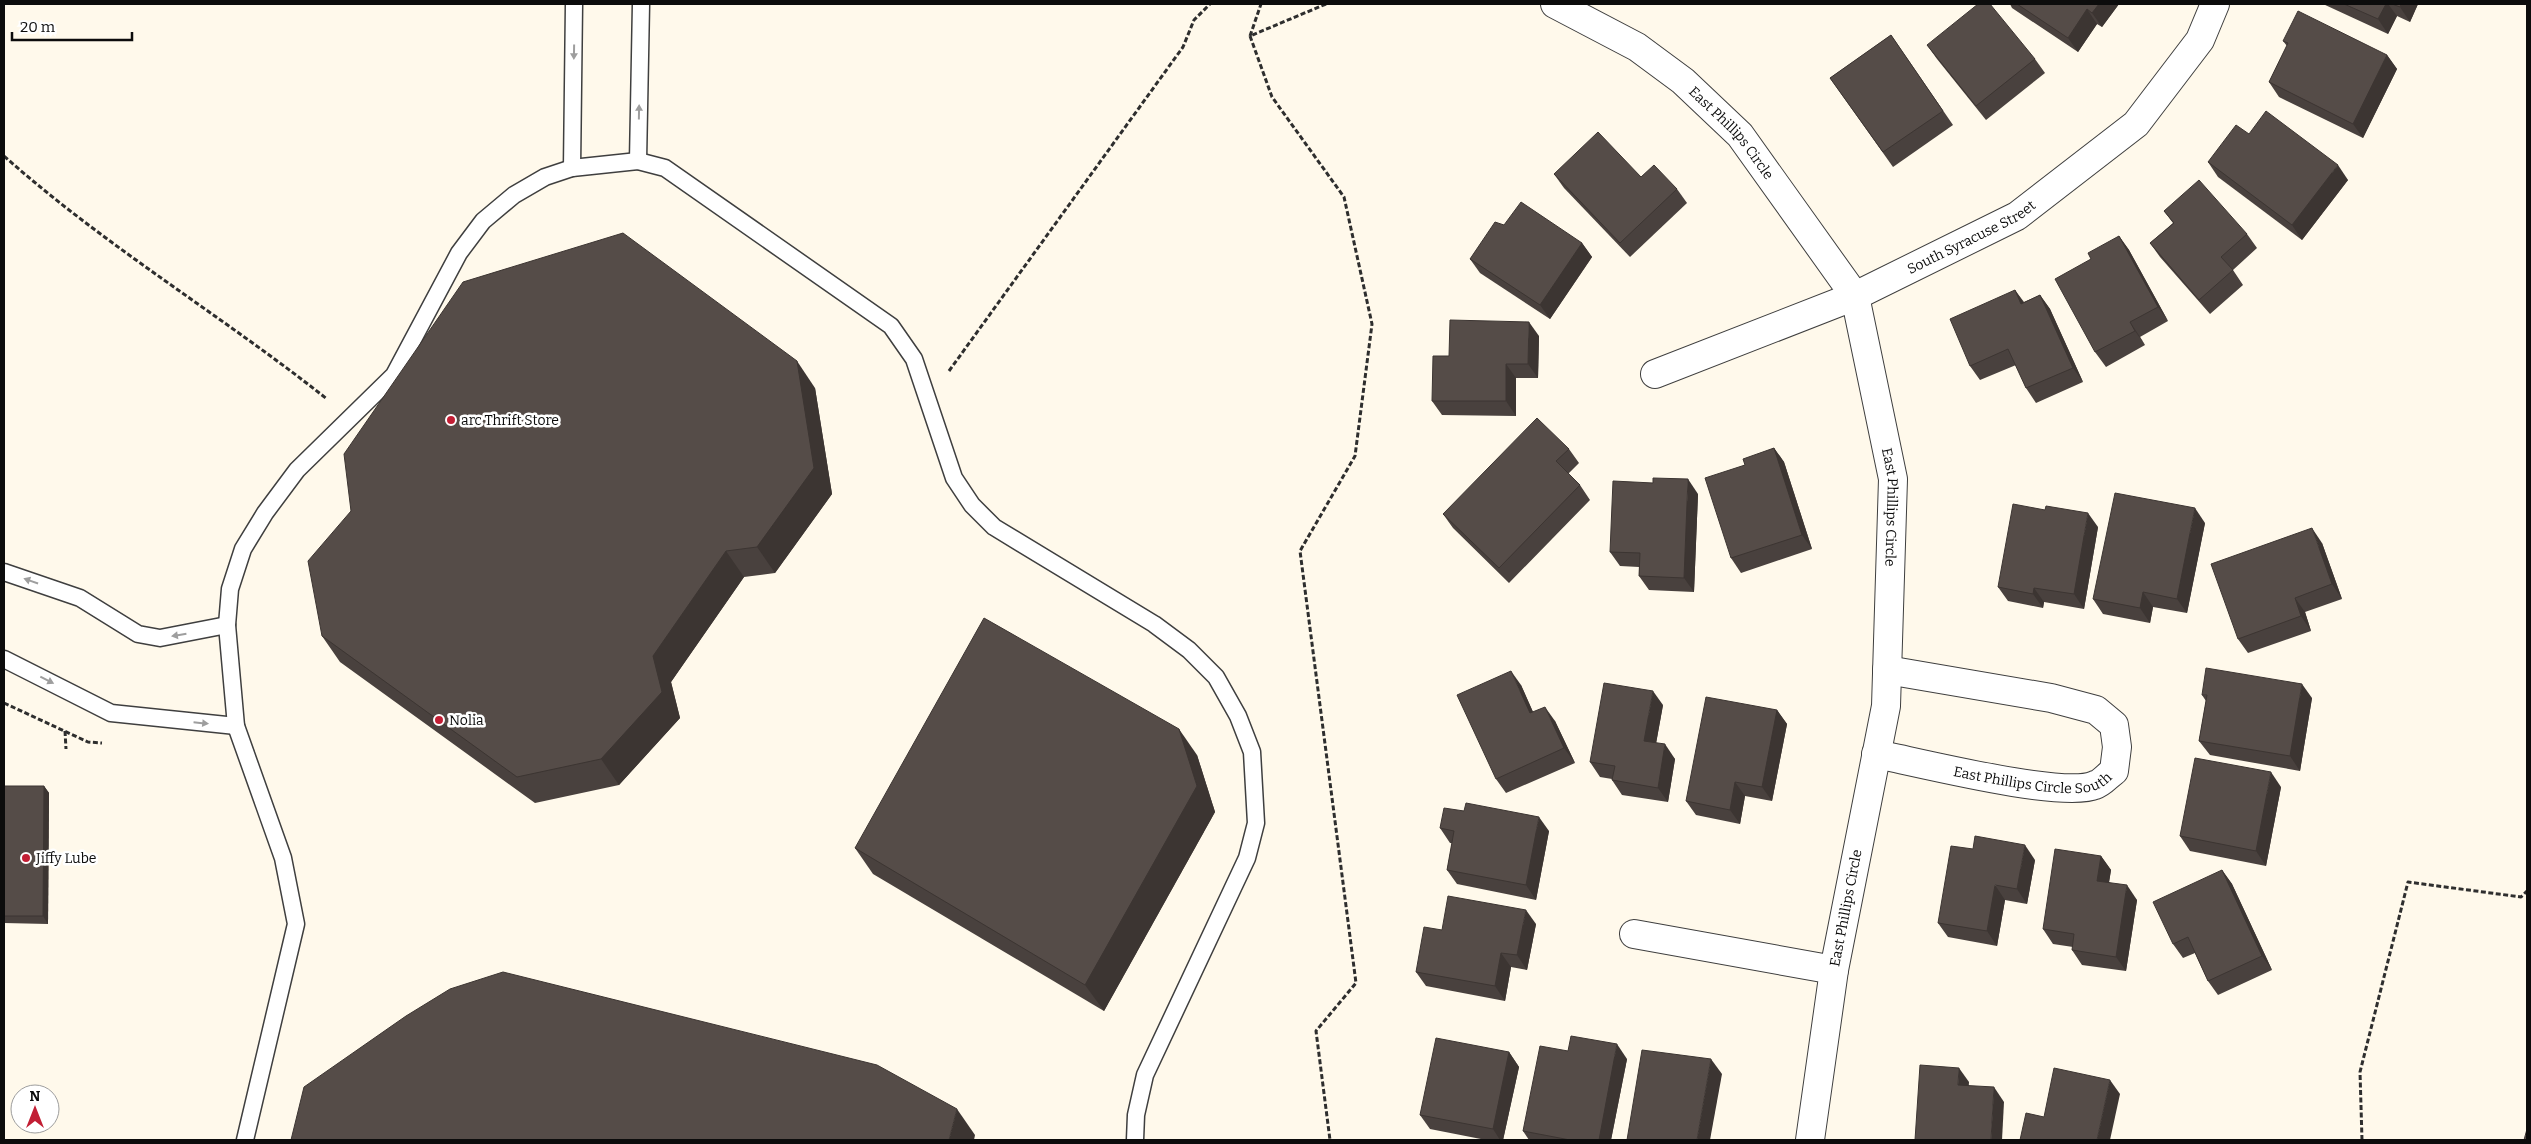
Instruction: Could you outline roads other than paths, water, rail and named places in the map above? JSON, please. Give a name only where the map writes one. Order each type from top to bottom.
[{"type":"street","name":"East Phillips Circle","points":[[1555,4],[1637,47],[1683,81],[1740,135],[1854,296],[1893,479],[1886,706],[1834,970],[1810,1140]]},
{"type":"street","name":"South Syracuse Street","points":[[1655,374],[1854,296],[2017,216],[2136,124],[2200,40],[2215,4]]},
{"type":"street","name":"East Phillips Circle South","points":[[1876,754],[2010,781],[2064,788],[2095,785],[2114,771],[2117,746],[2114,725],[2096,710],[2051,698],[1887,670]]},
{"type":"street","points":[[1634,934],[1834,970]]},
{"type":"lane","points":[[572,168],[574,4]]},
{"type":"lane","points":[[638,161],[641,4]]},
{"type":"lane","points":[[244,1140],[296,924],[284,858],[236,726],[227,625],[230,589],[243,549],[265,513],[297,470],[394,376],[459,253],[483,221],[514,195],[545,177],[572,168],[638,161],[665,168],[891,326],[914,359],[954,478],[972,504],[994,527],[1154,624],[1189,650],[1216,677],[1238,716],[1252,752],[1256,823],[1247,858],[1145,1075],[1136,1115],[1135,1140]]},
{"type":"lane","points":[[4,572],[80,598],[138,634],[160,638],[227,625]]},
{"type":"lane","points":[[4,659],[111,713],[236,726]]},
{"type":"place","name":"arc Thrift Store","points":[[451,420]]},
{"type":"place","name":"Nolia","points":[[439,720]]},
{"type":"place","name":"Jiffy Lube","points":[[26,858]]}]
